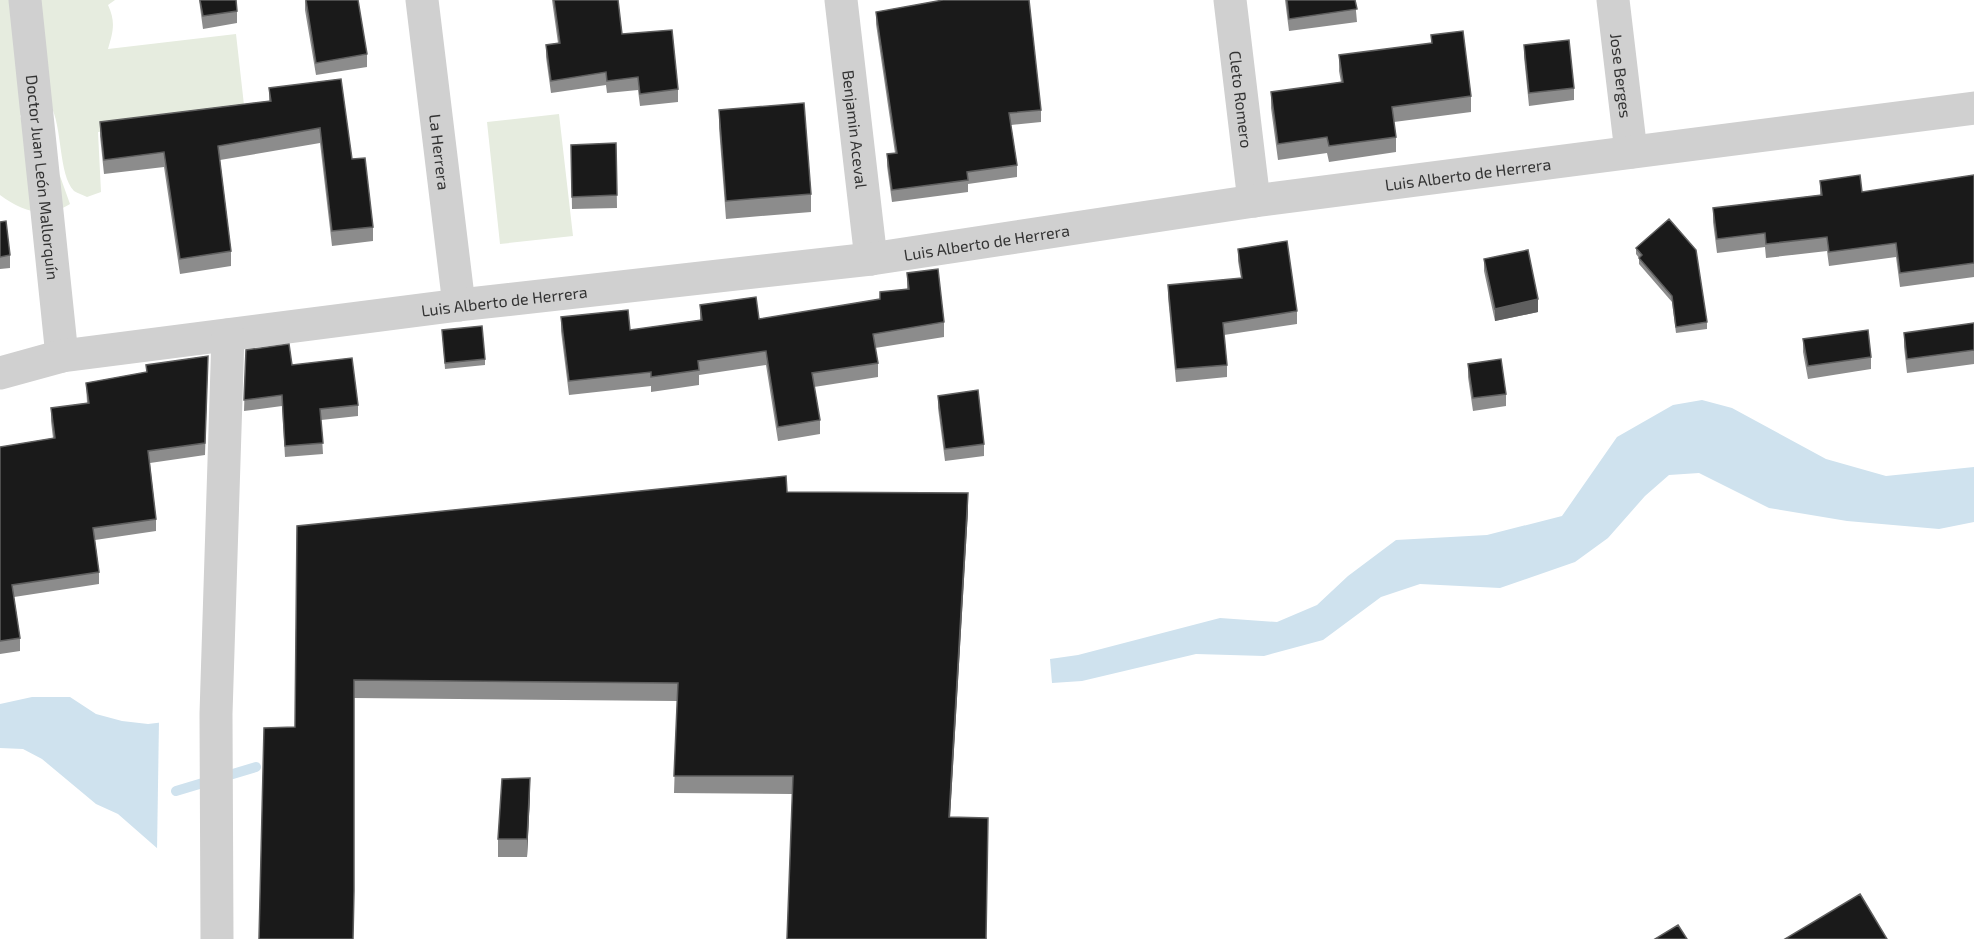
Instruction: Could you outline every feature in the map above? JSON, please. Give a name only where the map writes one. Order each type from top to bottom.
[{"type":"street","name":"Doctor Juan León Mallorquín","points":[[25,0],[62,356]]},
{"type":"street","name":"La Herrera","points":[[422,0],[459,305]]},
{"type":"street","name":"Benjamin Aceval","points":[[841,0],[871,259]]},
{"type":"street","name":"Cleto Romero","points":[[1230,0],[1254,201]]},
{"type":"street","name":"Jose Berges","points":[[1613,0],[1631,152]]},
{"type":"street","name":"Luis Alberto de Herrera","points":[[0,373],[62,356],[459,305],[871,259],[1254,201],[1974,108]]},
{"type":"street","points":[[217,939],[219,880],[216,714],[228,335]]},
{"type":"shaded area","points":[[0,0],[115,0],[108,5],[113,27],[108,49],[236,34],[245,114],[98,132],[101,192],[87,197],[74,191],[65,173],[57,125],[50,104],[28,104],[20,116],[33,142],[53,163],[70,204],[52,212],[34,212],[25,209],[0,195]]},
{"type":"shaded area","points":[[559,114],[573,236],[500,244],[487,122]]},
{"type":"water","points":[[1702,400],[1732,408],[1826,459],[1886,476],[1974,467],[1974,522],[1939,529],[1847,521],[1769,508],[1699,473],[1669,475],[1645,496],[1608,538],[1575,562],[1500,588],[1420,584],[1381,597],[1323,640],[1264,656],[1196,654],[1082,681],[1052,683],[1050,659],[1078,655],[1220,618],[1277,622],[1317,605],[1348,576],[1396,540],[1487,535],[1562,516],[1617,437],[1673,405]]},
{"type":"water","points":[[32,697],[70,697],[96,714],[122,721],[148,724],[190,719],[158,849],[118,814],[96,804],[42,759],[23,749],[0,748],[0,704]]},
{"type":"pier","points":[[191,716],[192,853],[189,856],[157,852],[159,720]]},
{"type":"building","points":[[200,0],[236,0],[237,11],[203,16]]},
{"type":"building","points":[[306,0],[358,0],[367,54],[316,63]]},
{"type":"building","points":[[554,0],[618,0],[622,34],[672,30],[678,89],[640,94],[638,77],[607,81],[606,72],[551,81],[546,45],[560,43]]},
{"type":"building","points":[[943,0],[1029,0],[1041,110],[1009,113],[1017,165],[967,172],[968,180],[892,190],[887,154],[897,153],[876,12]]},
{"type":"building","points":[[1287,0],[1355,0],[1357,9],[1289,19]]},
{"type":"building","points":[[1463,31],[1471,96],[1392,107],[1396,137],[1329,146],[1327,137],[1278,144],[1271,92],[1343,82],[1339,55],[1432,43],[1431,35]]},
{"type":"building","points":[[1569,40],[1574,88],[1529,93],[1524,45]]},
{"type":"building","points":[[341,79],[352,159],[365,158],[373,227],[332,231],[320,128],[218,146],[231,251],[180,259],[164,152],[104,160],[100,122],[271,101],[269,88]]},
{"type":"building","points":[[804,103],[811,194],[726,201],[719,110]]},
{"type":"building","points":[[616,143],[617,195],[572,197],[571,145]]},
{"type":"building","points":[[1860,175],[1862,192],[1974,175],[1974,263],[1900,273],[1896,243],[1829,252],[1827,237],[1766,244],[1765,233],[1717,239],[1713,208],[1822,195],[1820,181]]},
{"type":"building","points":[[1669,219],[1696,250],[1707,322],[1676,327],[1672,296],[1639,258],[1642,255],[1636,248]]},
{"type":"building","points":[[6,221],[10,255],[0,257],[0,222]]},
{"type":"building","points":[[1287,241],[1297,311],[1223,323],[1227,365],[1176,369],[1168,285],[1242,278],[1238,249]]},
{"type":"building","points":[[1528,250],[1538,299],[1495,309],[1484,259]]},
{"type":"building","points":[[938,269],[944,322],[873,334],[878,363],[812,373],[820,420],[778,427],[766,351],[698,361],[699,370],[651,377],[651,372],[569,381],[561,317],[628,310],[630,330],[702,320],[700,305],[756,297],[759,319],[880,299],[880,292],[909,289],[907,273]]},
{"type":"building","points":[[1974,323],[1974,350],[1907,359],[1904,333]]},
{"type":"building","points":[[482,326],[485,359],[445,363],[442,330]]},
{"type":"building","points":[[1868,330],[1871,357],[1808,366],[1803,339]]},
{"type":"building","points":[[289,344],[292,365],[352,358],[358,405],[320,409],[323,443],[285,446],[282,395],[244,400],[246,350]]},
{"type":"building","points":[[208,356],[205,443],[148,451],[156,519],[93,528],[99,572],[12,585],[20,638],[0,641],[0,447],[55,438],[51,408],[89,403],[86,383],[147,372],[146,365]]},
{"type":"building","points":[[1501,359],[1506,394],[1473,398],[1468,364]]},
{"type":"building","points":[[978,390],[984,444],[945,449],[938,396]]},
{"type":"building","points":[[786,476],[787,492],[968,493],[949,817],[988,818],[986,939],[787,939],[793,776],[674,776],[678,683],[354,680],[353,939],[259,939],[264,728],[295,727],[297,526]]},
{"type":"building","points":[[530,778],[527,839],[498,839],[502,779]]},
{"type":"building","points":[[1860,894],[1887,939],[1785,939]]},
{"type":"building","points":[[1678,925],[1687,939],[1655,939]]},
{"type":"waterway","points":[[176,791],[256,767]]}]
